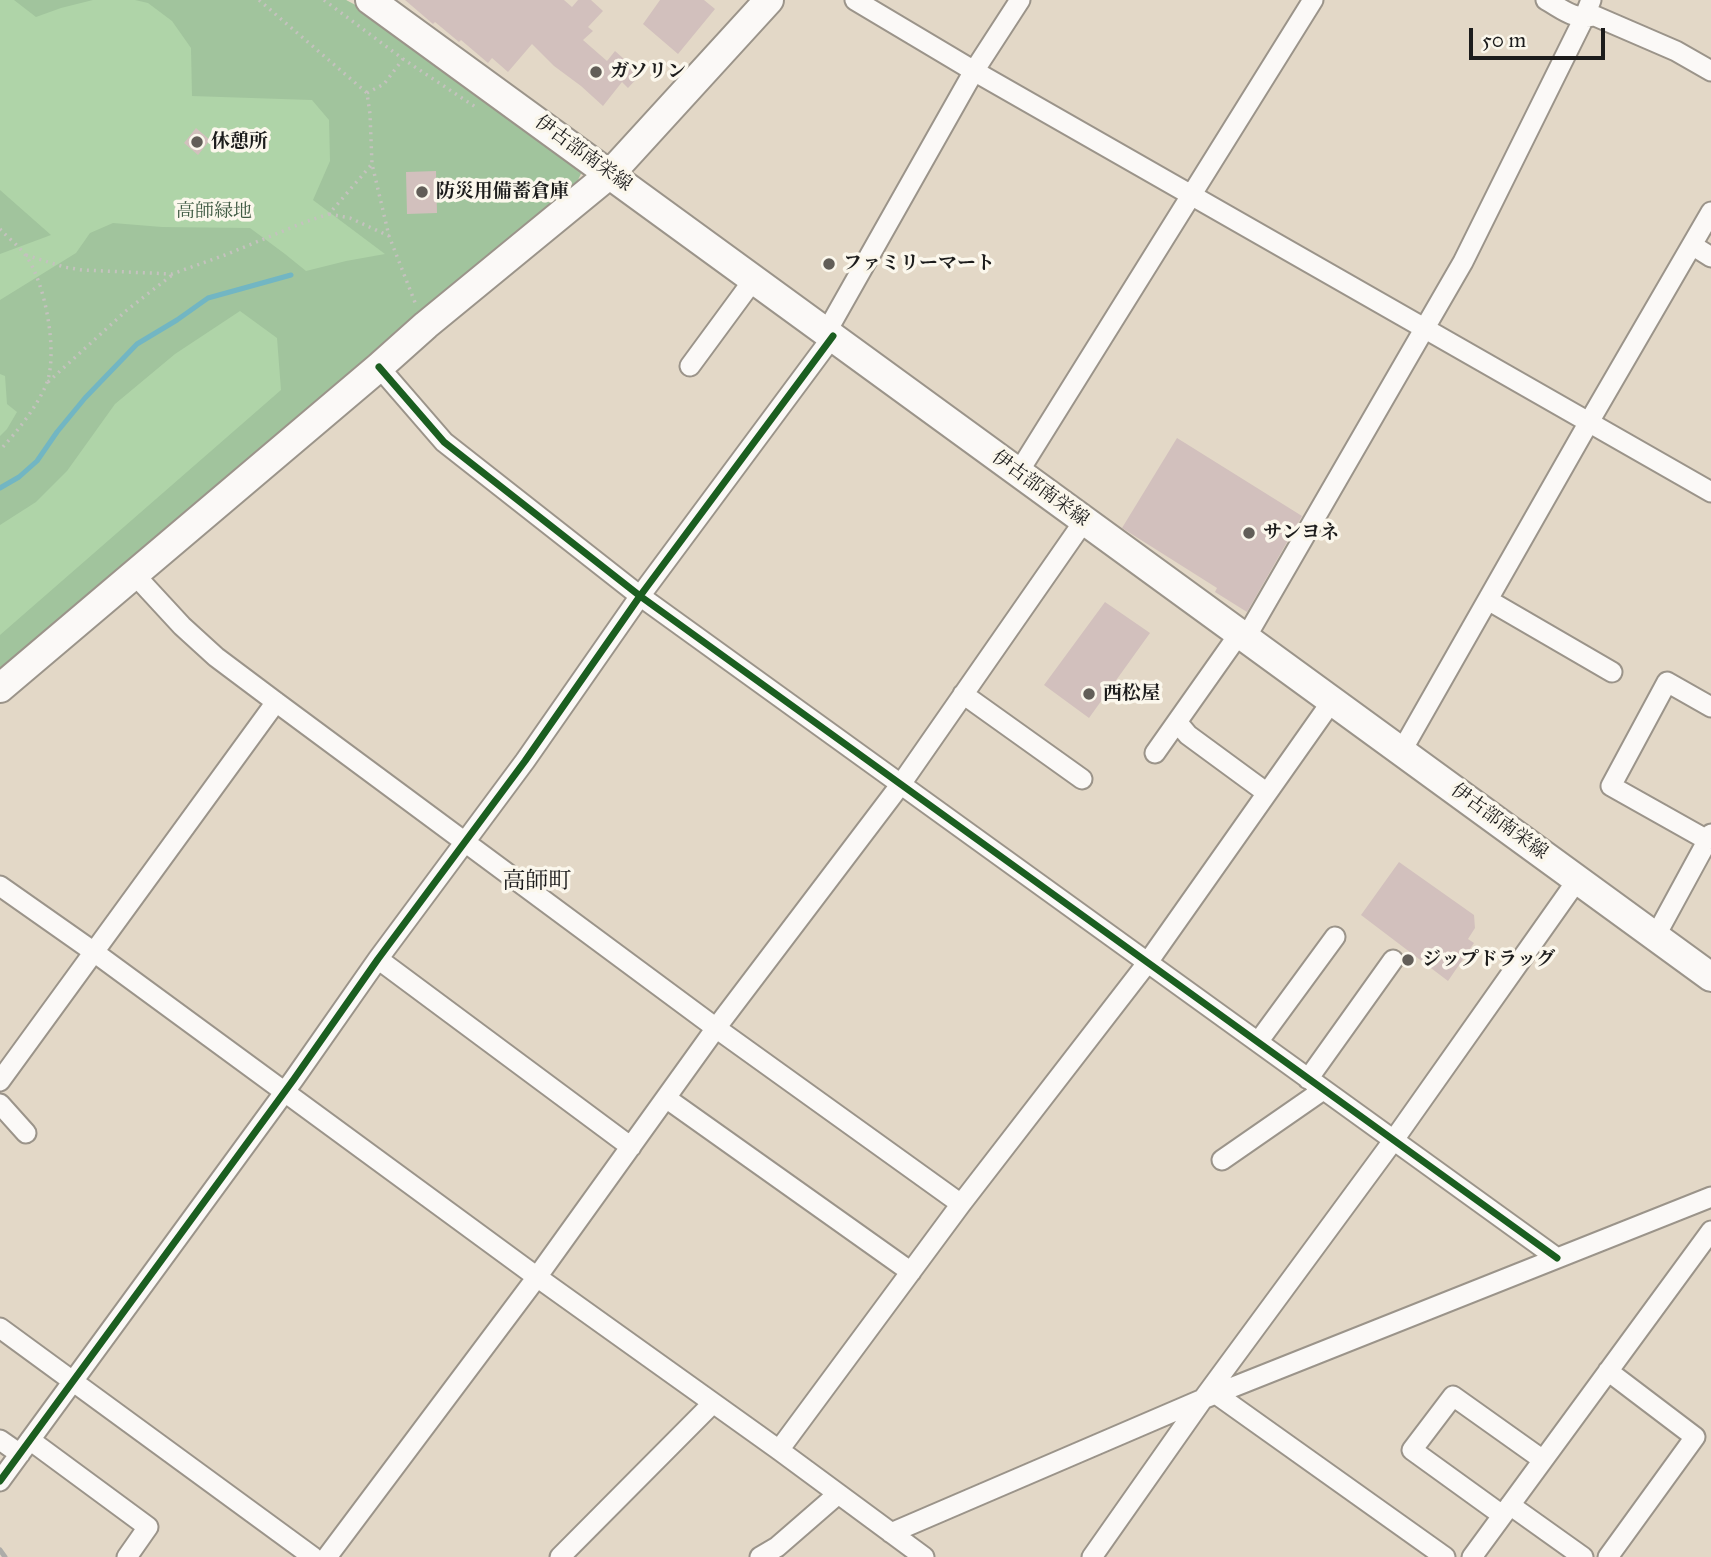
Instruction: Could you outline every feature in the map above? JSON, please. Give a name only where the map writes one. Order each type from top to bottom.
[{"type":"main road","points":[[0,688],[426,325],[610,174],[769,0]]},
{"type":"main road","name":"伊古部南栄線","points":[[377,2],[1711,977]]},
{"type":"street","points":[[855,0],[974,71],[1711,492]]},
{"type":"street","points":[[0,1481],[378,959],[525,761],[640,596],[830,334],[974,71],[1020,0]]},
{"type":"street","points":[[1018,473],[1313,0]]},
{"type":"street","points":[[1546,0],[1574,16],[1587,9]]},
{"type":"street","points":[[1587,9],[1595,16],[1676,51],[1711,71]]},
{"type":"street","points":[[1155,753],[1242,636],[1425,329],[1463,262],[1587,9]]},
{"type":"street","points":[[1401,752],[1711,212]]},
{"type":"street","points":[[1692,245],[1711,257]]},
{"type":"street","points":[[690,366],[754,278]]},
{"type":"street","points":[[379,366],[444,442],[640,596],[1557,1258]]},
{"type":"street","points":[[327,1557],[537,1277],[716,1028],[901,784],[1084,521]]},
{"type":"street","points":[[134,574],[182,626],[216,657],[716,1028],[961,1204]]},
{"type":"street","points":[[1488,600],[1612,672]]},
{"type":"street","points":[[1655,937],[1704,862],[1709,837],[1611,786],[1667,682],[1711,707]]},
{"type":"street","points":[[963,694],[1082,779]]},
{"type":"street","points":[[779,1450],[961,1204],[1148,962],[1332,701]]},
{"type":"street","points":[[0,1081],[276,702]]},
{"type":"street","points":[[1177,722],[1188,735],[1267,793]]},
{"type":"street","points":[[1092,1557],[1394,1141],[1578,879]]},
{"type":"street","points":[[0,886],[924,1557]]},
{"type":"street","points":[[1258,1042],[1335,937]]},
{"type":"street","points":[[378,959],[631,1147]]},
{"type":"street","points":[[1222,1160],[1316,1084],[1393,960]]},
{"type":"street","points":[[666,1098],[911,1272]]},
{"type":"street","points":[[0,1104],[26,1133]]},
{"type":"street","points":[[891,1533],[1209,1396],[1711,1197]]},
{"type":"street","points":[[1472,1557],[1711,1231]]},
{"type":"street","points":[[0,1328],[313,1557]]},
{"type":"street","points":[[1608,1371],[1695,1437],[1608,1557]]},
{"type":"street","points":[[1209,1396],[1445,1557]]},
{"type":"street","points":[[1543,1460],[1453,1396],[1412,1450],[1583,1557]]},
{"type":"street","points":[[560,1557],[713,1403]]},
{"type":"street","points":[[0,1440],[25,1447],[148,1527],[127,1557]]},
{"type":"street","points":[[760,1557],[777,1547],[838,1494]]},
{"type":"path","points":[[260,0],[367,93],[372,164],[389,236],[419,311]]},
{"type":"path","points":[[367,93],[384,84],[420,36]]},
{"type":"path","points":[[329,214],[372,164]]},
{"type":"path","points":[[0,450],[27,417],[47,383],[127,310],[172,274],[225,256],[329,214],[350,218],[389,236]]},
{"type":"path","points":[[0,229],[26,255],[37,276],[46,305],[51,352],[47,383]]},
{"type":"path","points":[[26,255],[82,270],[172,274]]},
{"type":"green space","name":"高師緑地","points":[[0,0],[346,0],[579,180],[0,673]]},
{"type":"green space","points":[[14,0],[93,0],[36,17]]},
{"type":"green space","points":[[135,0],[346,0],[373,14],[584,167],[573,191],[0,673],[0,635],[281,390],[277,338],[240,311],[175,354],[115,404],[67,471],[36,502],[0,525],[0,436],[17,412],[7,404],[5,376],[0,374],[0,300],[76,253],[90,233],[113,223],[162,227],[250,228],[306,271],[385,254],[313,200],[330,161],[329,120],[312,100],[192,96],[191,48],[172,21],[148,3]]},
{"type":"green space","points":[[0,190],[51,235],[0,254]]},
{"type":"building","points":[[405,0],[564,0],[572,7],[578,0],[591,0],[603,11],[588,27],[593,31],[583,40],[607,61],[615,51],[641,74],[628,88],[622,82],[603,106],[554,66],[532,44],[508,72],[492,58],[488,63],[461,40],[459,42],[435,22],[433,24]]},
{"type":"building","points":[[660,0],[704,0],[715,9],[678,54],[643,24]]},
{"type":"building","name":"休憩所","points":[[196,128],[210,140],[198,155],[184,143]]},
{"type":"building","name":"防災用備蓄倉庫","points":[[436,171],[437,213],[407,214],[406,172]]},
{"type":"building","points":[[1177,438],[1302,516],[1247,612],[1215,592],[1217,588],[1122,528]]},
{"type":"building","points":[[1105,602],[1150,633],[1089,718],[1044,685]]},
{"type":"building","points":[[1399,862],[1474,915],[1475,928],[1468,939],[1474,943],[1448,981],[1361,915]]},
{"type":"waterway","points":[[0,488],[19,477],[37,461],[85,398],[137,344],[208,298],[291,275]]},
{"type":"railway","points":[[0,1550],[5,1557]]},
{"type":"cycle path","points":[[0,1481],[294,1079],[378,959],[525,761],[640,596],[833,336]]},
{"type":"cycle path","points":[[379,367],[444,442],[640,596],[1557,1258]]},
{"type":"place","name":"ガソリン","points":[[596,72]]},
{"type":"place","name":"休憩所","points":[[197,142]]},
{"type":"place","name":"防災用備蓄倉庫","points":[[422,192]]},
{"type":"place","name":"ファミリーマート","points":[[829,264]]},
{"type":"place","name":"サンヨネ","points":[[1249,533]]},
{"type":"place","name":"西松屋","points":[[1089,694]]},
{"type":"place","name":"ジップドラッグ","points":[[1408,960]]},
{"type":"district","name":"高師町","points":[[537,882]]}]
